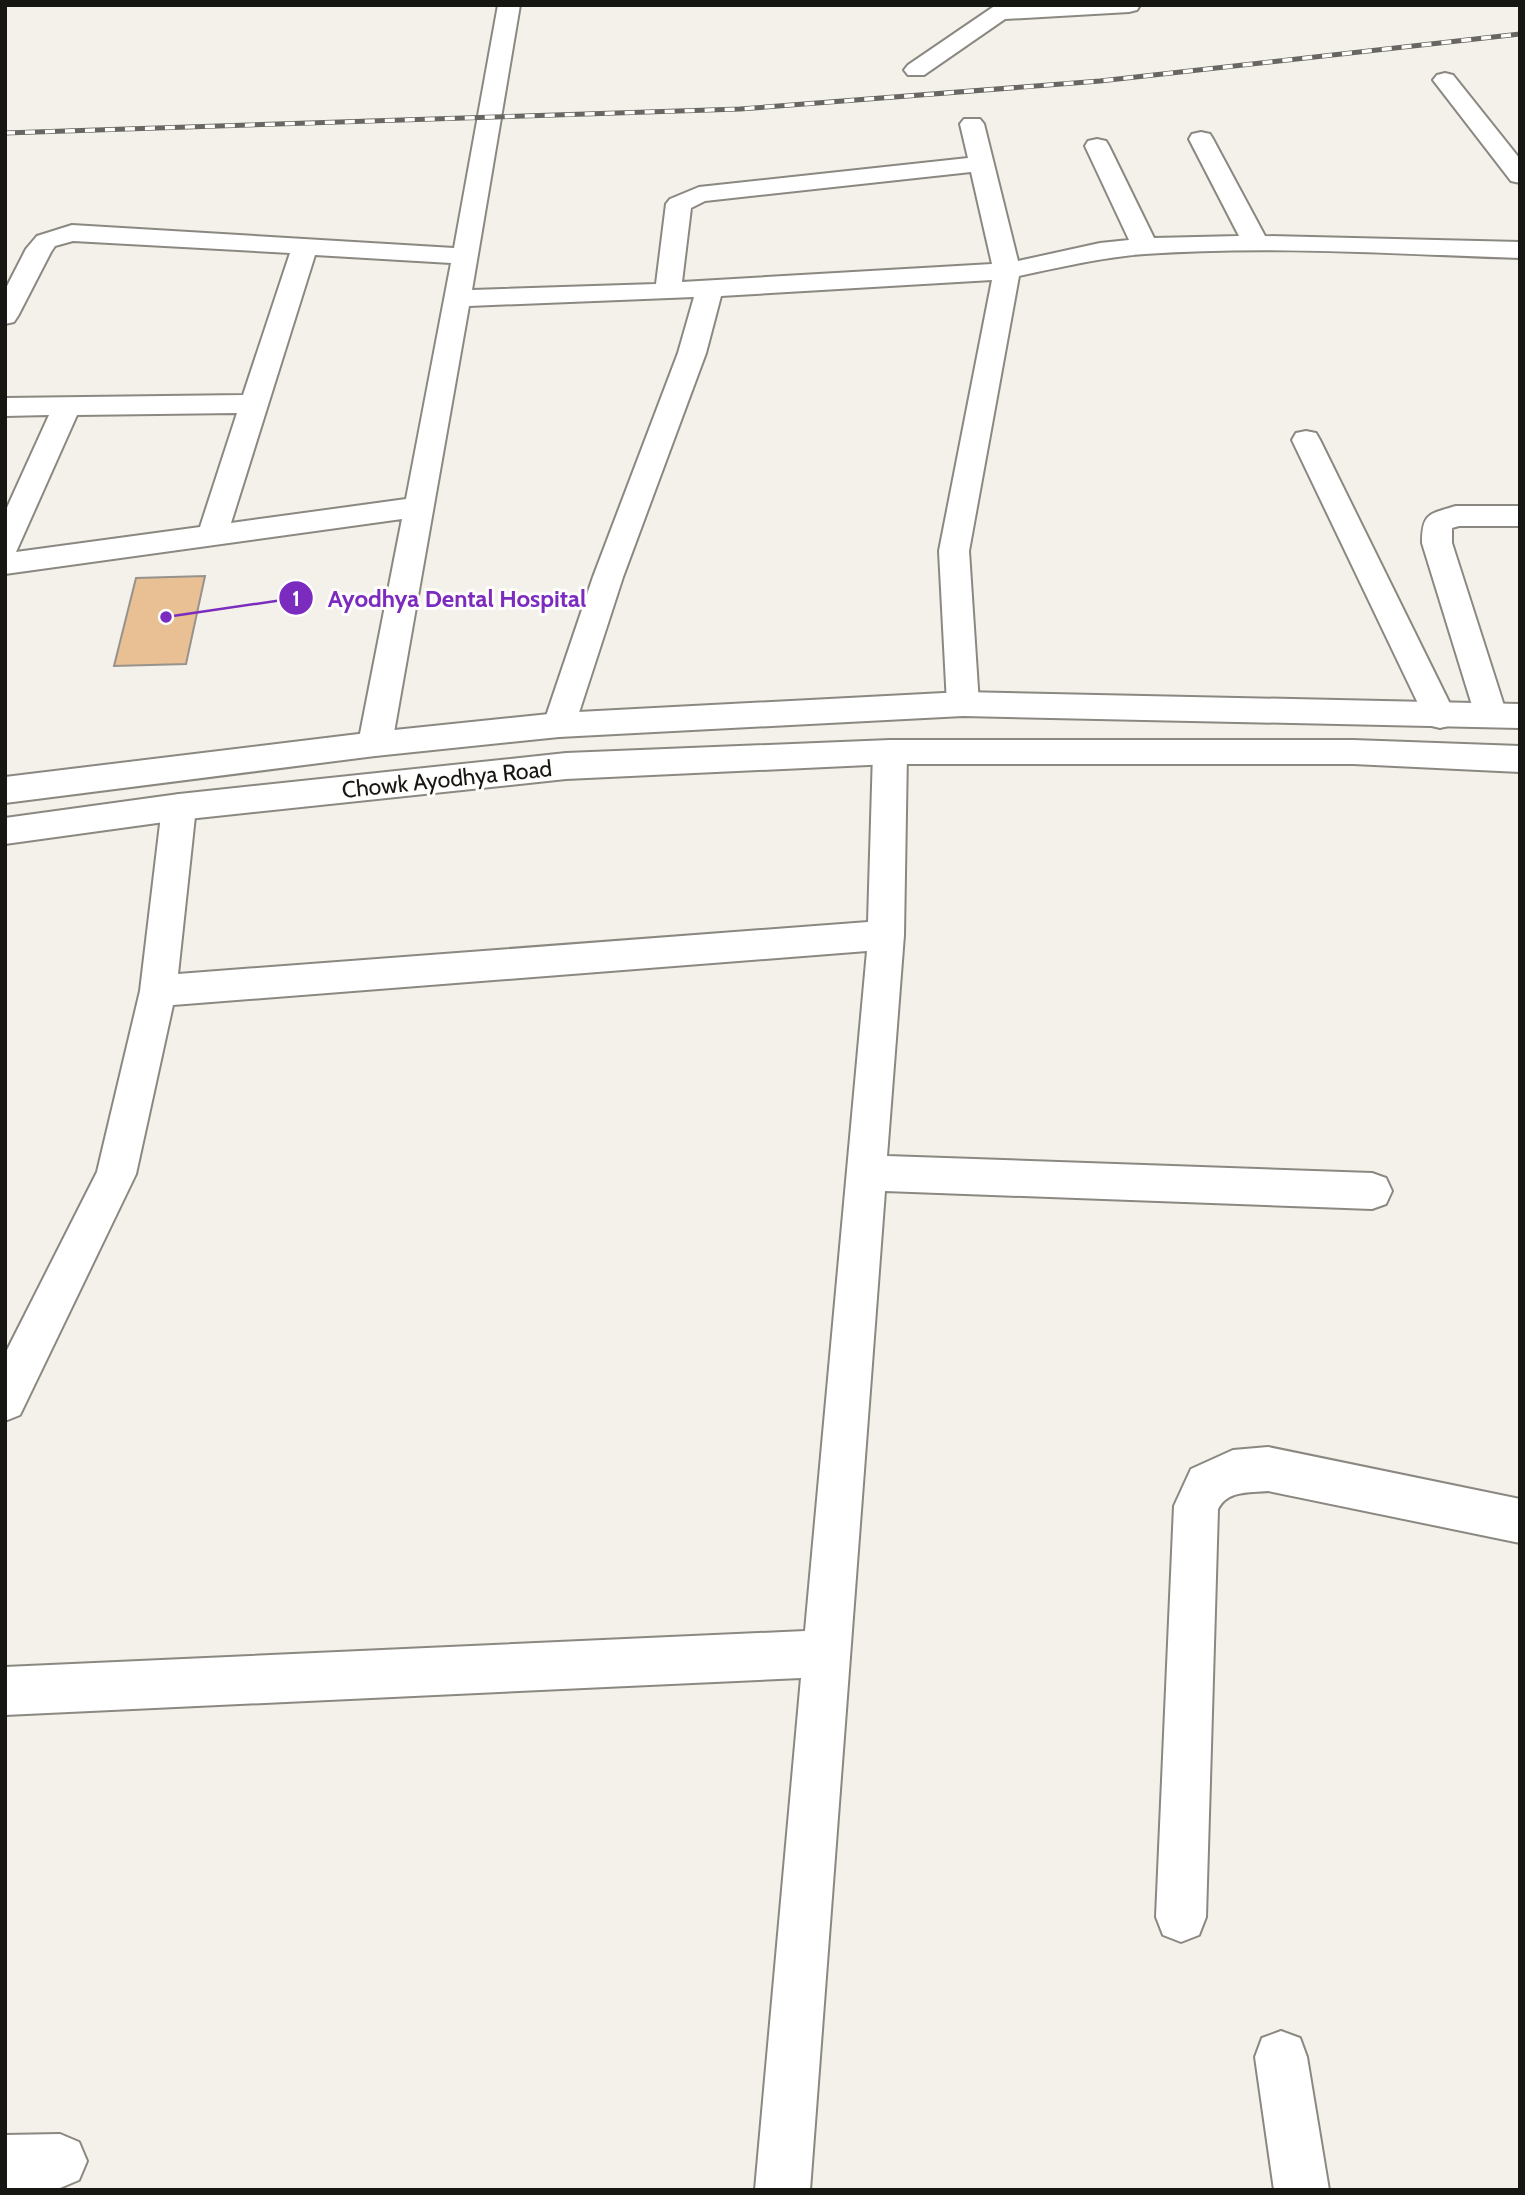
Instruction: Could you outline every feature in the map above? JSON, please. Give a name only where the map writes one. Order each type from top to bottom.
[{"type":"street","points":[[375,744],[491,118],[498,57],[509,5]]},
{"type":"street","points":[[916,70],[1005,9],[1129,5]]},
{"type":"street","points":[[1445,80],[1519,175]]},
{"type":"street","points":[[963,704],[954,551],[1007,271],[972,124]]},
{"type":"street","points":[[1200,139],[1256,243]]},
{"type":"street","points":[[1097,146],[1145,246]]},
{"type":"street","points":[[668,291],[679,204],[687,198],[713,192],[980,164]]},
{"type":"street","points":[[5,316],[39,249],[46,241],[72,233],[464,256]]},
{"type":"street","points":[[456,299],[668,291],[1007,271],[1100,251],[1145,246],[1256,243],[1520,250]]},
{"type":"street","points":[[212,536],[306,246]]},
{"type":"street","points":[[559,725],[608,577],[692,353],[710,288]]},
{"type":"street","points":[[5,407],[255,404]]},
{"type":"street","points":[[5,547],[67,406]]},
{"type":"street","points":[[1306,440],[1440,716],[1506,715],[1437,543],[1437,523],[1456,516],[1520,516]]},
{"type":"street","points":[[5,564],[418,507]]},
{"type":"street","name":"Chowk Ayodhya Road","points":[[5,790],[375,744],[559,725],[963,704],[1440,716]]},
{"type":"street","points":[[782,2190],[886,935],[890,752]]},
{"type":"street","name":"Chowk Ayodhya Road","points":[[5,831],[179,807],[565,766],[890,752],[1353,752],[1520,759]]},
{"type":"street","points":[[5,1400],[116,1174],[158,991],[179,807]]},
{"type":"street","points":[[158,991],[886,935]]},
{"type":"street","points":[[866,1173],[1372,1191]]},
{"type":"street","points":[[1181,1917],[1196,1506],[1207,1485],[1233,1472],[1268,1469],[1520,1521]]},
{"type":"street","points":[[5,1691],[827,1653]]},
{"type":"street","points":[[1280,2057],[1302,2190]]},
{"type":"street","points":[[5,2162],[60,2161]]},
{"type":"building","points":[[205,576],[186,664],[114,666],[136,578]]},
{"type":"railway","points":[[5,133],[740,109],[1100,81],[1520,34]]},
{"type":"place","name":"Ayodhya Dental Hospital","points":[[166,617]]}]
